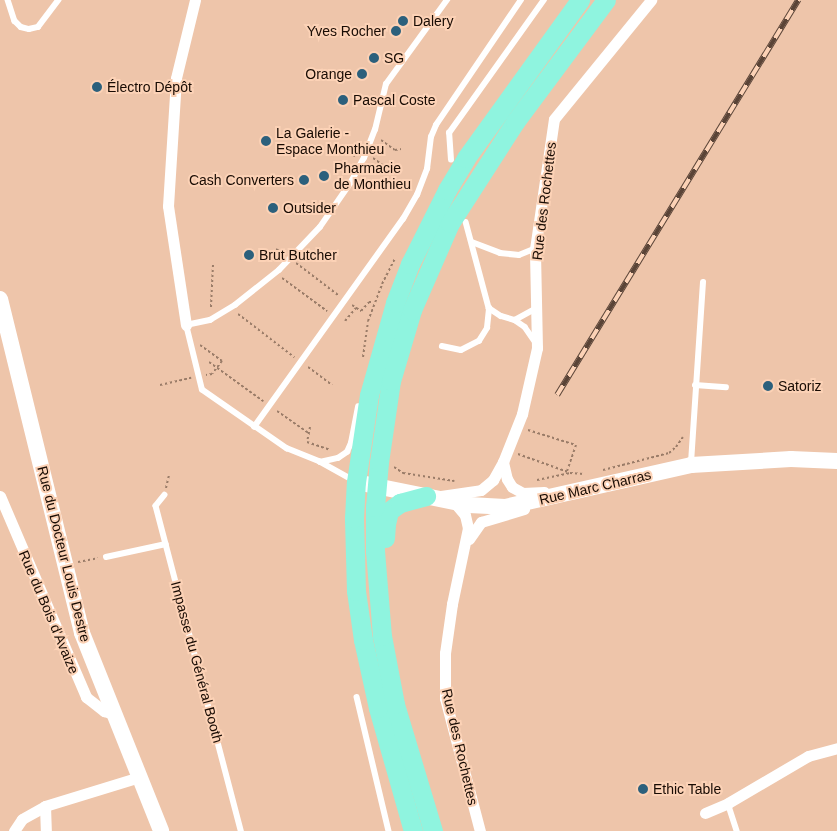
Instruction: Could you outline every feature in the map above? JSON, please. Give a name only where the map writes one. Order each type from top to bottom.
[{"type":"main road","points":[[413,831],[378,708],[363,640],[356,591],[354,518],[363,422],[390,318],[410,264],[447,190],[466,158],[580,0]]},
{"type":"main road","points":[[433,831],[395,704],[382,636],[375,551],[376,487],[384,426],[398,355],[412,310],[435,254],[464,198],[606,0]]},
{"type":"main road","points":[[376,368],[377,396],[369,473],[371,482],[376,487]]},
{"type":"main road","points":[[356,482],[363,488],[365,496],[364,544],[369,603],[372,618],[382,636]]},
{"type":"main road","points":[[382,636],[386,609],[387,516],[400,503],[428,497]]},
{"type":"street","points":[[186,325],[168,206],[176,78],[195,0]]},
{"type":"street","name":"Rue des Rochettes","points":[[428,497],[481,490],[493,480],[503,462],[522,414],[538,348],[535,249],[554,119],[651,0]]},
{"type":"street","name":"Rue du Docteur Louis Destre","points":[[0,299],[82,633],[161,831]]},
{"type":"street","name":"Rue Marc Charras","points":[[356,482],[488,508],[505,507],[542,500],[691,465],[791,459],[837,461]]},
{"type":"street","points":[[503,462],[507,479],[518,490],[528,493],[559,490],[576,492]]},
{"type":"street","name":"Rue du Bois d'Avaize","points":[[0,496],[86,697],[104,711],[114,714]]},
{"type":"street","name":"Rue des Rochettes","points":[[465,545],[482,522],[517,512],[542,500]]},
{"type":"street","name":"Rue des Rochettes","points":[[454,502],[463,510],[468,521],[465,545],[452,604],[444,677],[445,698],[480,831]]},
{"type":"street","points":[[705,814],[728,803],[808,756],[837,748]]},
{"type":"street","points":[[14,831],[22,819],[46,806],[139,777]]},
{"type":"street","points":[[46,806],[46,831]]},
{"type":"lane","points":[[8,0],[14,21],[21,27],[29,29],[38,27],[58,0]]},
{"type":"lane","points":[[356,482],[320,462],[288,449],[202,390],[186,325],[210,320],[235,305],[303,248],[337,205],[352,182],[373,136],[386,84],[447,0]]},
{"type":"lane","points":[[254,427],[388,243],[417,196],[427,169],[431,137],[436,125],[521,0]]},
{"type":"lane","points":[[451,160],[450,133],[544,0]]},
{"type":"lane","points":[[442,346],[461,350],[479,341],[487,328],[489,308],[466,222]]},
{"type":"lane","points":[[472,242],[500,253],[520,255],[535,249]]},
{"type":"lane","points":[[691,465],[703,282]]},
{"type":"lane","points":[[489,308],[501,316],[515,320],[525,327],[538,348]]},
{"type":"lane","points":[[515,320],[537,308]]},
{"type":"lane","points":[[320,462],[338,458],[349,448],[363,388],[376,368]]},
{"type":"lane","points":[[695,385],[726,387]]},
{"type":"lane","name":"Impasse du Général Booth","points":[[165,495],[156,506],[241,831]]},
{"type":"lane","points":[[106,557],[166,544]]},
{"type":"lane","points":[[358,697],[389,831]]},
{"type":"lane","points":[[728,803],[737,831]]},
{"type":"path","points":[[373,136],[395,150],[401,149]]},
{"type":"path","points":[[276,249],[285,254]]},
{"type":"path","points":[[294,262],[361,311],[369,302],[374,302]]},
{"type":"path","points":[[210,307],[213,265]]},
{"type":"path","points":[[278,275],[345,323],[356,308]]},
{"type":"path","points":[[233,311],[332,385]]},
{"type":"path","points":[[209,362],[308,433]]},
{"type":"path","points":[[309,444],[307,442],[310,427]]},
{"type":"path","points":[[523,428],[576,445],[569,472]]},
{"type":"path","points":[[597,471],[669,452],[679,443],[685,432]]},
{"type":"path","points":[[514,453],[578,475],[588,473]]},
{"type":"path","points":[[530,482],[569,472]]},
{"type":"path","points":[[165,495],[169,475]]},
{"type":"path","points":[[66,565],[106,557]]},
{"type":"railway","points":[[557,395],[798,0]]},
{"type":"place","name":"Dalery","points":[[403,21]]},
{"type":"place","name":"Yves Rocher","points":[[396,31]]},
{"type":"place","name":"SG","points":[[374,58]]},
{"type":"place","name":"Orange","points":[[362,74]]},
{"type":"place","name":"Électro Dépôt","points":[[97,87]]},
{"type":"place","name":"Pascal Coste","points":[[343,100]]},
{"type":"place","name":"La Galerie - Espace Monthieu","points":[[266,141]]},
{"type":"place","name":"Pharmacie de Monthieu","points":[[324,176]]},
{"type":"place","name":"Cash Converters","points":[[304,180]]},
{"type":"place","name":"Outsider","points":[[273,208]]},
{"type":"place","name":"Brut Butcher","points":[[249,255]]},
{"type":"place","name":"Satoriz","points":[[768,386]]},
{"type":"place","name":"Ethic Table","points":[[643,789]]}]
